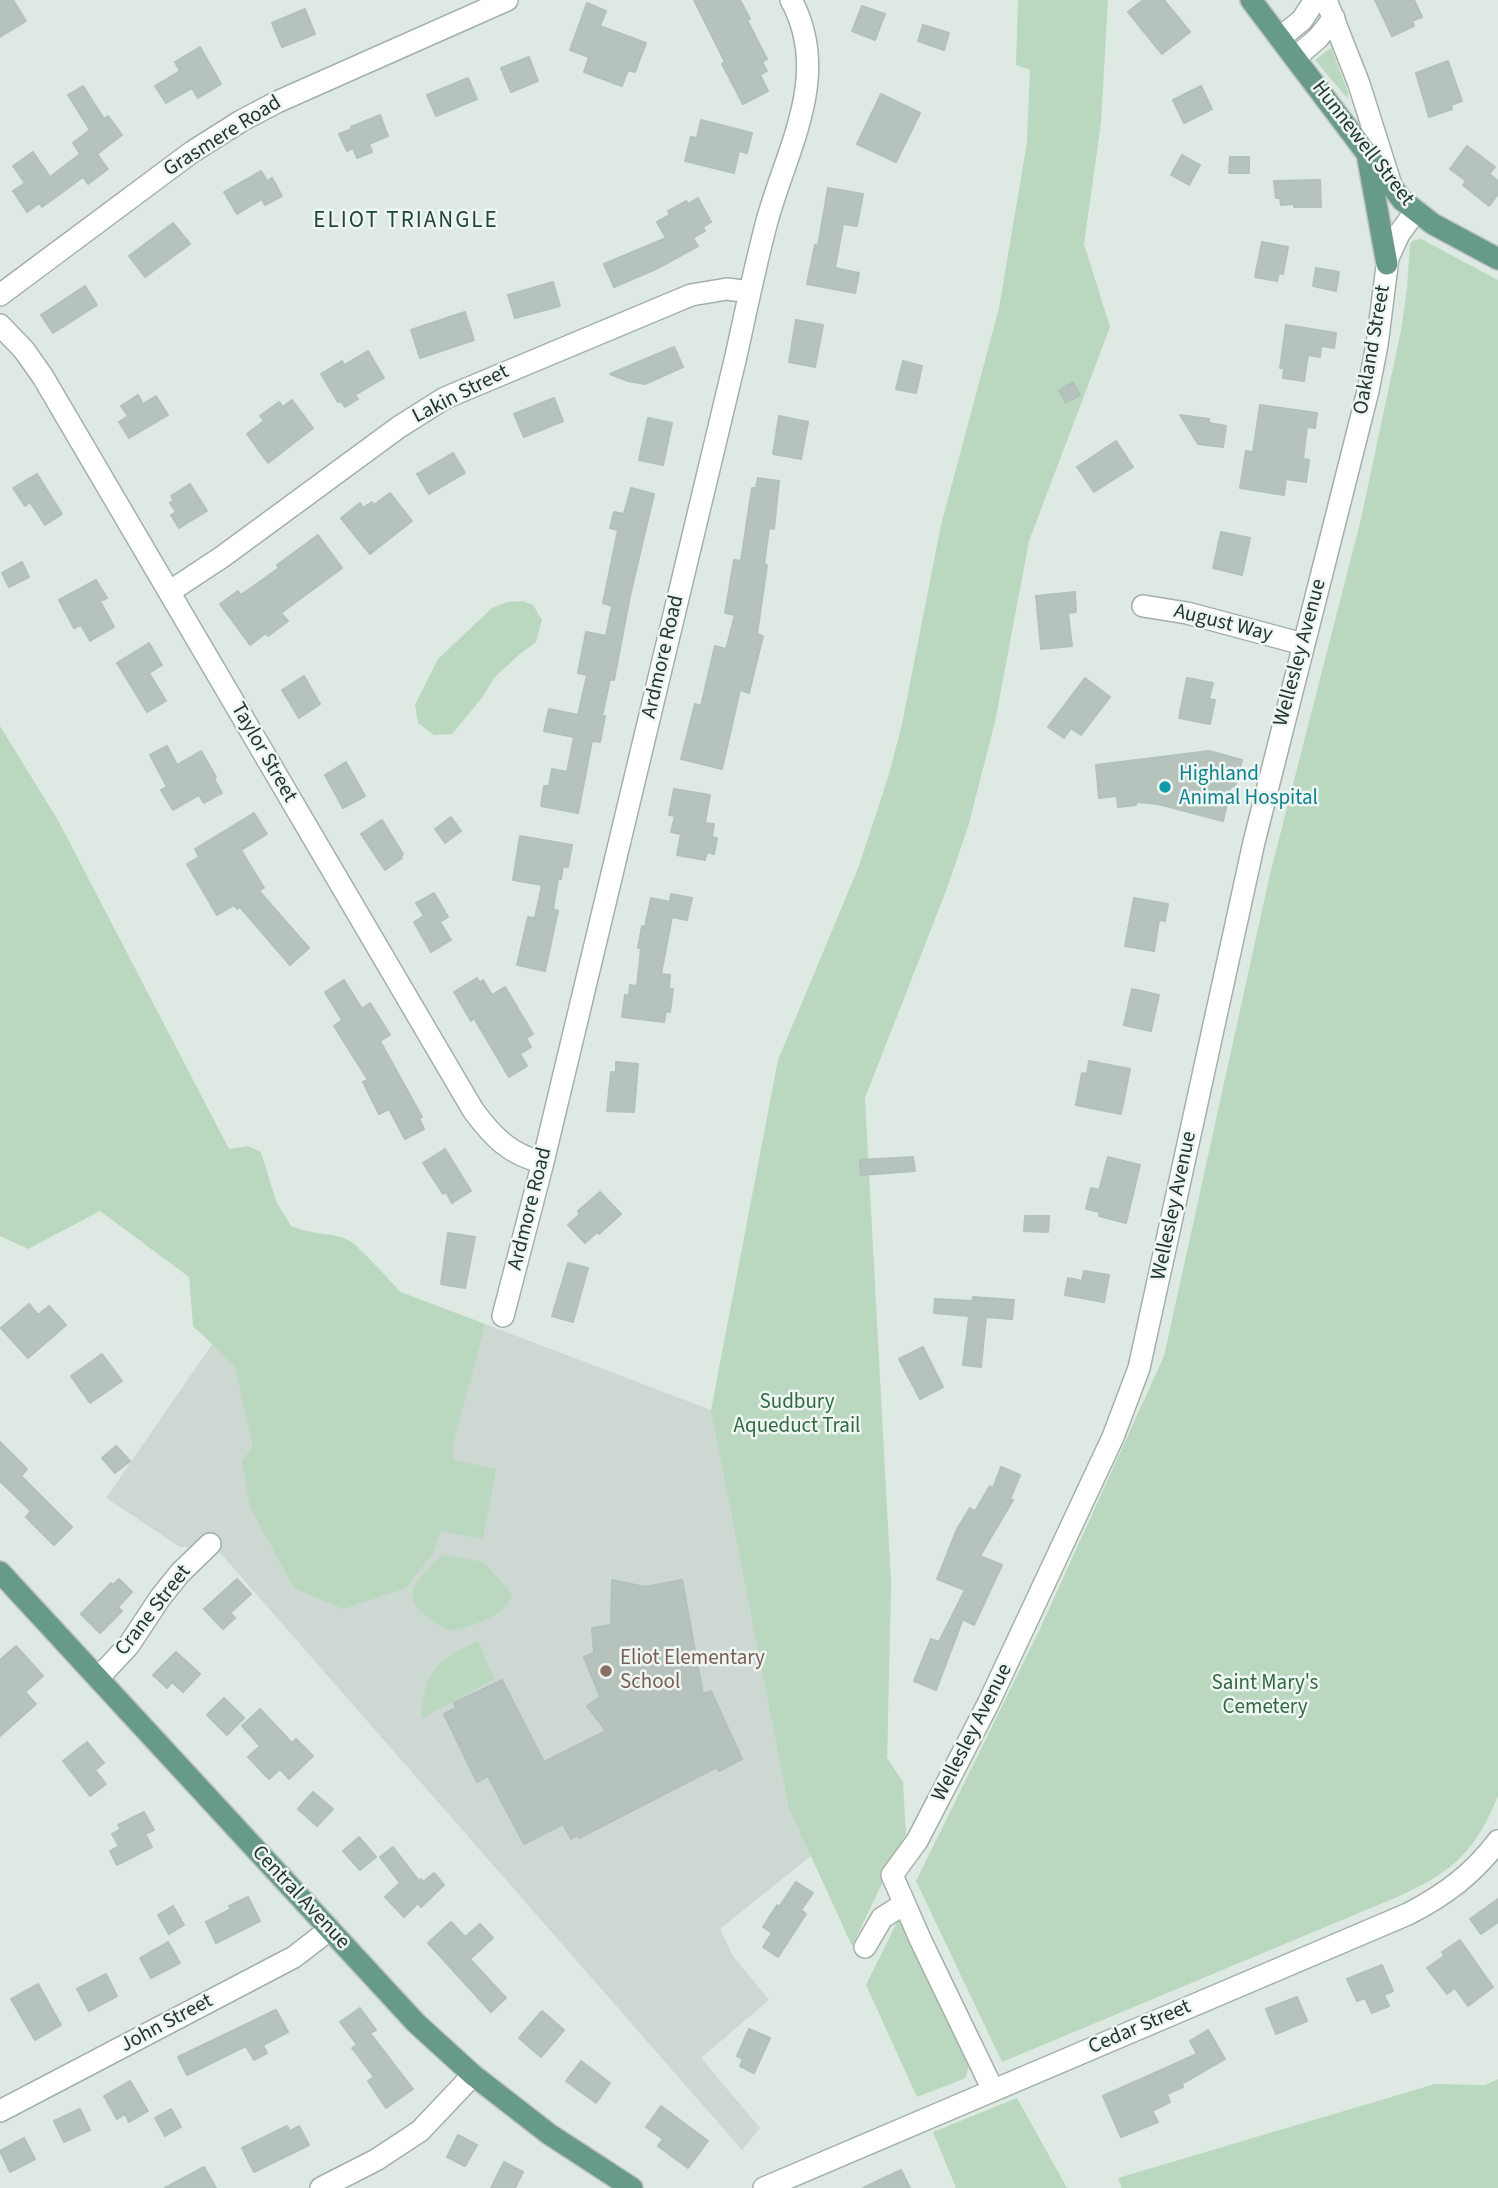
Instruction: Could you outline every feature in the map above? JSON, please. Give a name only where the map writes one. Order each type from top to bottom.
[{"type":"main road","name":"Hunnewell Street","points":[[1251,0],[1392,187],[1415,212],[1498,259]]},
{"type":"main road","points":[[1367,154],[1387,264]]},
{"type":"main road","name":"Central Avenue","points":[[0,1572],[416,2023],[473,2075],[549,2134],[632,2188]]},
{"type":"street","name":"Grasmere Road","points":[[0,295],[169,168],[241,121],[277,102],[507,0]]},
{"type":"street","name":"Ardmore Road","points":[[503,1317],[543,1162],[770,209],[795,140],[805,99],[807,51],[800,21],[791,0]]},
{"type":"street","points":[[1281,37],[1302,20],[1315,0]]},
{"type":"street","points":[[1296,57],[1318,38],[1330,9]]},
{"type":"street","points":[[1330,9],[1362,92],[1392,187]]},
{"type":"street","name":"Oakland Street","points":[[1342,494],[1377,345],[1387,264],[1396,239],[1415,212]]},
{"type":"street","name":"Lakin Street","points":[[169,592],[222,557],[399,427],[457,391],[691,295],[727,289],[750,292]]},
{"type":"street","name":"Taylor Street","points":[[0,325],[24,350],[43,377],[473,1110],[504,1145],[517,1154],[543,1162]]},
{"type":"street","name":"Wellesley Avenue","points":[[904,1904],[891,1875],[917,1841],[983,1715],[1113,1437],[1133,1387],[1254,842],[1342,494]]},
{"type":"street","name":"August Way","points":[[1143,606],[1187,613],[1303,644]]},
{"type":"street","name":"Crane Street","points":[[98,1678],[130,1645],[160,1598],[180,1573],[210,1544]]},
{"type":"street","name":"Cedar Street","points":[[764,2188],[1425,1906],[1466,1878],[1498,1841]]},
{"type":"street","points":[[865,1947],[882,1918],[904,1904],[992,2090]]},
{"type":"street","name":"John Street","points":[[0,2111],[294,1957],[329,1930]]},
{"type":"street","points":[[321,2188],[376,2160],[420,2131],[473,2075]]},
{"type":"shaded area","name":"Eliot Elementary School","points":[[280,1246],[711,1410],[881,1413],[891,1583],[887,1758],[903,1782],[720,1929],[733,1956],[769,2000],[701,2058],[760,2128],[742,2150],[216,1548],[180,1547],[106,1498]]},
{"type":"green space","name":"Sudbury Aqueduct Trail","points":[[1018,0],[1108,0],[1101,123],[1084,244],[1110,327],[1029,541],[995,722],[968,827],[946,891],[865,1098],[891,1583],[887,1758],[903,1782],[906,1834],[852,1946],[789,1808],[711,1410],[778,1060],[859,866],[889,774],[902,724],[941,525],[999,308],[1027,142],[1030,70],[1016,65]]},
{"type":"green space","points":[[1331,48],[1348,92],[1348,99],[1315,60]]},
{"type":"green space","name":"Saint Mary's Cemetery","points":[[1421,239],[1498,280],[1498,1796],[1481,1831],[1462,1856],[1420,1886],[1002,2062],[916,1881],[1039,1631],[1164,1356],[1270,874],[1361,519],[1401,330],[1410,244]]},
{"type":"green space","points":[[523,601],[533,605],[542,620],[536,642],[494,678],[482,698],[452,734],[434,735],[418,723],[415,705],[438,659],[492,608],[507,602]]},
{"type":"green space","points":[[0,726],[59,822],[229,1149],[248,1146],[261,1152],[276,1201],[291,1226],[350,1241],[400,1292],[485,1324],[452,1449],[454,1460],[496,1469],[483,1539],[441,1531],[433,1553],[406,1588],[343,1609],[294,1588],[250,1507],[242,1461],[253,1446],[235,1366],[193,1326],[189,1277],[100,1211],[28,1249],[0,1236]]},
{"type":"green space","points":[[441,1556],[484,1562],[511,1593],[504,1608],[497,1614],[453,1631],[424,1614],[414,1601],[415,1585]]},
{"type":"green space","points":[[478,1641],[494,1679],[421,1719],[426,1689],[434,1669],[451,1655]]},
{"type":"green space","points":[[899,1918],[969,2065],[966,2077],[917,2097],[866,1985]]},
{"type":"green space","points":[[1498,2079],[1498,2188],[1122,2188],[1118,2178],[1435,2084],[1485,2085]]},
{"type":"green space","points":[[1017,2098],[1067,2188],[956,2188],[933,2132]]},
{"type":"building","points":[[0,0],[13,0],[26,21],[0,37]]},
{"type":"building","points":[[694,0],[740,0],[767,59],[762,62],[767,71],[760,75],[768,91],[743,104]]},
{"type":"building","points":[[1143,0],[1164,0],[1190,32],[1162,54],[1128,12]]},
{"type":"building","points":[[1375,0],[1414,0],[1422,17],[1412,21],[1414,26],[1392,36]]},
{"type":"building","points":[[587,3],[606,11],[600,26],[646,43],[635,72],[628,70],[622,86],[584,72],[589,57],[570,50]]},
{"type":"building","points":[[862,6],[885,14],[875,40],[852,31]]},
{"type":"building","points":[[305,9],[315,34],[282,47],[272,23]]},
{"type":"building","points":[[923,25],[949,33],[944,50],[918,41]]},
{"type":"building","points":[[200,47],[221,84],[198,98],[192,88],[166,103],[155,86],[180,71],[175,62]]},
{"type":"building","points":[[529,57],[538,81],[511,92],[501,68]]},
{"type":"building","points":[[1448,61],[1462,101],[1451,105],[1452,109],[1429,117],[1416,73]]},
{"type":"building","points":[[468,78],[477,99],[436,116],[427,95]]},
{"type":"building","points":[[83,86],[104,119],[108,116],[122,135],[97,154],[108,169],[88,184],[83,177],[42,207],[39,203],[27,212],[13,191],[25,183],[13,166],[33,152],[50,177],[80,154],[73,143],[90,130],[68,95]]},
{"type":"building","points":[[1201,86],[1212,109],[1184,123],[1173,100]]},
{"type":"building","points":[[881,94],[920,113],[896,162],[857,144]]},
{"type":"building","points":[[380,115],[388,136],[369,144],[372,152],[357,158],[353,148],[347,151],[339,134]]},
{"type":"building","points":[[701,120],[752,133],[747,153],[739,151],[734,173],[685,161],[691,137],[697,138]]},
{"type":"building","points":[[1467,146],[1495,167],[1489,174],[1498,181],[1498,194],[1489,206],[1463,185],[1466,181],[1450,169]]},
{"type":"building","points":[[1182,155],[1200,165],[1189,185],[1171,175]]},
{"type":"building","points":[[1230,157],[1249,157],[1249,173],[1229,173]]},
{"type":"building","points":[[261,171],[267,181],[272,178],[282,196],[265,205],[262,199],[237,214],[224,192]]},
{"type":"building","points":[[1320,180],[1321,207],[1281,205],[1280,198],[1276,198],[1274,181]]},
{"type":"building","points":[[828,188],[863,194],[857,226],[843,224],[835,268],[859,273],[855,293],[807,284],[815,245],[818,246]]},
{"type":"building","points":[[698,198],[711,222],[703,227],[705,231],[693,238],[698,246],[656,269],[614,287],[604,264],[666,238],[657,222],[670,215],[668,211]]},
{"type":"building","points":[[173,223],[190,244],[145,277],[129,256]]},
{"type":"building","points":[[1262,242],[1288,247],[1283,274],[1279,273],[1277,281],[1255,277]]},
{"type":"building","points":[[1316,268],[1339,272],[1336,291],[1313,286]]},
{"type":"building","points":[[553,282],[560,306],[515,318],[508,295]]},
{"type":"building","points":[[85,286],[97,305],[53,333],[41,315]]},
{"type":"building","points":[[465,312],[474,340],[420,358],[411,330]]},
{"type":"building","points":[[796,320],[823,325],[815,367],[789,362]]},
{"type":"building","points":[[1286,325],[1336,333],[1334,348],[1321,346],[1320,357],[1308,355],[1304,381],[1283,378],[1284,368],[1280,368]]},
{"type":"building","points":[[674,347],[683,367],[645,384],[610,374]]},
{"type":"building","points":[[368,351],[384,378],[355,395],[358,399],[345,407],[341,401],[338,402],[321,374],[342,361],[344,365]]},
{"type":"building","points":[[903,361],[922,366],[916,393],[896,389]]},
{"type":"building","points":[[1073,382],[1080,395],[1066,403],[1059,390]]},
{"type":"building","points":[[138,395],[143,404],[156,396],[168,415],[129,438],[119,422],[128,416],[121,406]]},
{"type":"building","points":[[554,398],[563,421],[524,437],[514,414]]},
{"type":"building","points":[[292,400],[313,428],[268,463],[247,434],[264,421],[260,416],[279,402],[283,407]]},
{"type":"building","points":[[1260,405],[1317,413],[1315,428],[1307,427],[1303,459],[1309,460],[1306,482],[1286,479],[1284,495],[1240,488],[1246,451],[1253,452]]},
{"type":"building","points":[[1180,415],[1209,419],[1209,423],[1226,426],[1223,447],[1198,444]]},
{"type":"building","points":[[779,416],[808,422],[801,459],[773,454]]},
{"type":"building","points":[[648,418],[672,423],[663,465],[639,460]]},
{"type":"building","points":[[1116,441],[1133,467],[1094,492],[1077,467]]},
{"type":"building","points":[[453,453],[465,473],[429,494],[417,474]]},
{"type":"building","points":[[37,474],[62,514],[45,525],[30,502],[25,506],[13,488]]},
{"type":"building","points":[[758,478],[779,481],[774,529],[769,528],[764,565],[767,565],[757,634],[763,636],[749,693],[740,690],[722,769],[681,759],[695,704],[701,706],[715,646],[726,649],[735,615],[725,613],[734,560],[741,561],[752,488],[756,488]]},
{"type":"building","points":[[190,484],[207,511],[179,528],[171,515],[176,512],[170,503],[174,501],[171,496]]},
{"type":"building","points":[[631,488],[654,494],[614,680],[610,679],[602,716],[605,716],[600,742],[592,741],[578,813],[541,806],[544,786],[549,786],[552,769],[567,772],[574,737],[544,731],[549,709],[578,715],[587,675],[578,673],[586,632],[606,636],[612,606],[603,603],[618,530],[610,528],[614,512],[624,514]]},
{"type":"building","points":[[390,493],[412,521],[370,554],[341,518],[360,503],[363,508],[372,502],[374,505]]},
{"type":"building","points":[[1221,532],[1250,538],[1242,575],[1213,568]]},
{"type":"building","points":[[318,535],[342,568],[281,613],[288,621],[250,645],[220,604],[238,591],[241,595]]},
{"type":"building","points":[[22,562],[29,577],[9,587],[2,573]]},
{"type":"building","points":[[96,580],[107,598],[100,601],[114,627],[90,641],[81,625],[74,628],[59,600]]},
{"type":"building","points":[[1075,592],[1076,612],[1068,613],[1072,646],[1041,649],[1036,596]]},
{"type":"building","points":[[149,643],[162,665],[149,673],[166,701],[147,712],[117,663]]},
{"type":"building","points":[[304,676],[320,704],[299,718],[282,690]]},
{"type":"building","points":[[1085,678],[1110,697],[1081,735],[1071,728],[1064,738],[1048,727]]},
{"type":"building","points":[[1187,678],[1213,683],[1209,699],[1215,700],[1210,724],[1179,718]]},
{"type":"building","points":[[167,746],[177,765],[201,751],[222,793],[204,803],[199,795],[173,810],[161,790],[167,787],[150,755]]},
{"type":"building","name":"Highland Animal Hospital","points":[[1209,751],[1242,760],[1235,787],[1231,786],[1223,821],[1158,804],[1137,802],[1136,805],[1118,807],[1117,796],[1099,798],[1096,765]]},
{"type":"building","points":[[346,762],[365,796],[343,808],[325,775]]},
{"type":"building","points":[[674,789],[710,795],[705,823],[714,824],[712,837],[717,838],[714,854],[707,852],[705,860],[677,855],[681,834],[671,832],[675,816],[669,815]]},
{"type":"building","points":[[254,813],[267,834],[241,850],[264,888],[259,891],[309,948],[290,965],[240,907],[237,909],[234,905],[217,915],[187,864],[199,857],[195,849]]},
{"type":"building","points":[[451,817],[461,831],[445,843],[435,829]]},
{"type":"building","points":[[382,820],[403,854],[402,858],[385,870],[361,834]]},
{"type":"building","points":[[520,836],[572,845],[568,867],[563,866],[561,879],[558,879],[553,909],[558,911],[545,971],[517,965],[528,917],[535,918],[542,885],[513,880]]},
{"type":"building","points":[[434,893],[448,917],[440,922],[451,940],[431,952],[414,922],[424,916],[416,903]]},
{"type":"building","points":[[671,894],[692,898],[687,920],[672,917],[661,974],[670,975],[669,989],[673,989],[670,1012],[666,1011],[664,1022],[622,1017],[625,995],[629,996],[630,985],[637,986],[641,948],[638,948],[651,898],[670,902]]},
{"type":"building","points":[[1134,898],[1168,904],[1165,921],[1159,920],[1154,951],[1125,946]]},
{"type":"building","points":[[477,978],[480,983],[483,980],[492,995],[505,987],[533,1034],[526,1038],[531,1047],[520,1054],[527,1066],[509,1077],[474,1018],[471,1021],[454,992]]},
{"type":"building","points":[[344,980],[362,1009],[370,1003],[390,1035],[380,1041],[422,1117],[419,1118],[424,1129],[405,1139],[389,1109],[379,1114],[363,1082],[368,1080],[334,1026],[342,1020],[325,992]]},
{"type":"building","points":[[1132,989],[1159,995],[1151,1031],[1124,1025]]},
{"type":"building","points":[[1089,1061],[1130,1069],[1121,1114],[1076,1105],[1082,1073],[1087,1074]]},
{"type":"building","points":[[616,1062],[638,1064],[634,1112],[607,1111],[611,1072],[616,1072]]},
{"type":"building","points":[[445,1149],[471,1191],[452,1203],[423,1163]]},
{"type":"building","points":[[913,1157],[915,1171],[861,1175],[860,1160]]},
{"type":"building","points":[[1108,1157],[1140,1165],[1126,1223],[1099,1216],[1100,1212],[1086,1209],[1091,1188],[1099,1190]]},
{"type":"building","points":[[600,1192],[621,1214],[585,1243],[568,1225],[580,1214],[578,1211]]},
{"type":"building","points":[[1025,1216],[1049,1216],[1048,1232],[1024,1231]]},
{"type":"building","points":[[448,1233],[475,1237],[465,1288],[441,1284]]},
{"type":"building","points":[[568,1263],[588,1268],[573,1322],[552,1316]]},
{"type":"building","points":[[1084,1271],[1109,1275],[1104,1302],[1065,1295],[1068,1278],[1082,1281]]},
{"type":"building","points":[[973,1297],[1014,1300],[1012,1319],[986,1317],[981,1367],[963,1365],[969,1316],[934,1313],[935,1299],[973,1301]]},
{"type":"building","points":[[29,1304],[38,1315],[49,1306],[66,1325],[28,1358],[1,1328]]},
{"type":"building","points":[[923,1347],[943,1387],[920,1399],[899,1359]]},
{"type":"building","points":[[102,1354],[122,1381],[90,1403],[71,1376]]},
{"type":"building","points":[[0,1442],[27,1469],[21,1476],[72,1527],[54,1545],[26,1517],[31,1511],[0,1481]]},
{"type":"building","points":[[116,1446],[130,1461],[115,1473],[102,1458]]},
{"type":"building","points":[[1001,1467],[1020,1475],[1010,1499],[1013,1500],[980,1556],[1002,1565],[974,1625],[963,1619],[936,1690],[914,1681],[931,1639],[939,1642],[965,1590],[937,1579],[957,1529],[970,1508],[975,1511],[990,1486],[993,1488]]},
{"type":"building","points":[[119,1579],[132,1592],[118,1607],[122,1611],[100,1633],[81,1614],[111,1583],[113,1585]]},
{"type":"building","points":[[237,1579],[251,1594],[230,1613],[235,1618],[223,1629],[204,1609]]},
{"type":"building","points":[[612,1580],[645,1587],[682,1580],[703,1694],[711,1691],[742,1759],[719,1771],[717,1767],[579,1838],[578,1835],[571,1839],[563,1824],[524,1844],[488,1776],[477,1782],[444,1714],[456,1708],[454,1703],[502,1680],[544,1762],[606,1731],[587,1706],[600,1697],[584,1657],[594,1653],[592,1628],[611,1625]]},
{"type":"building","points":[[16,1646],[43,1676],[25,1692],[36,1704],[0,1736],[0,1660]]},
{"type":"building","points":[[176,1652],[200,1674],[183,1692],[172,1682],[167,1688],[153,1675]]},
{"type":"building","points":[[224,1698],[244,1718],[227,1735],[207,1715]]},
{"type":"building","points":[[260,1709],[292,1743],[296,1739],[313,1756],[289,1779],[280,1769],[269,1779],[248,1757],[260,1746],[242,1726]]},
{"type":"building","points":[[87,1742],[104,1763],[95,1770],[106,1784],[90,1796],[63,1761]]},
{"type":"building","points":[[313,1792],[333,1809],[317,1826],[298,1809]]},
{"type":"building","points":[[144,1812],[154,1830],[145,1834],[152,1847],[117,1865],[110,1851],[119,1846],[112,1834],[121,1829],[118,1825]]},
{"type":"building","points":[[359,1837],[376,1857],[360,1870],[343,1851]]},
{"type":"building","points":[[393,1847],[419,1881],[421,1879],[423,1882],[434,1873],[444,1885],[421,1907],[418,1903],[404,1917],[385,1897],[400,1883],[380,1857]]},
{"type":"building","points":[[796,1882],[813,1893],[801,1910],[806,1914],[778,1957],[763,1947],[772,1933],[763,1927]]},
{"type":"building","points":[[248,1897],[260,1921],[216,1943],[206,1922]]},
{"type":"building","points":[[1498,1899],[1498,1922],[1481,1934],[1470,1919]]},
{"type":"building","points":[[173,1906],[184,1925],[169,1934],[158,1915]]},
{"type":"building","points":[[451,1922],[465,1937],[480,1924],[493,1938],[470,1959],[506,1998],[491,2012],[428,1943]]},
{"type":"building","points":[[1460,1940],[1493,1987],[1468,2006],[1455,1988],[1447,1994],[1427,1968],[1444,1956],[1442,1952]]},
{"type":"building","points":[[168,1942],[180,1963],[151,1978],[140,1958]]},
{"type":"building","points":[[1382,1965],[1393,1991],[1384,1995],[1389,2006],[1372,2013],[1365,1998],[1357,2001],[1347,1979]]},
{"type":"building","points":[[106,1974],[117,1996],[89,2011],[77,1989]]},
{"type":"building","points":[[38,1984],[61,2025],[35,2040],[11,1999]]},
{"type":"building","points":[[1297,1997],[1307,2021],[1276,2034],[1266,2009]]},
{"type":"building","points":[[360,2008],[376,2030],[370,2033],[413,2089],[386,2108],[368,2081],[374,2077],[352,2048],[357,2045],[340,2022]]},
{"type":"building","points":[[276,2010],[288,2032],[263,2045],[267,2053],[254,2060],[246,2046],[187,2075],[178,2057]]},
{"type":"building","points":[[542,2011],[564,2030],[541,2057],[519,2038]]},
{"type":"building","points":[[749,2029],[770,2038],[754,2073],[740,2066],[743,2059],[737,2056]]},
{"type":"building","points":[[1208,2030],[1225,2059],[1182,2084],[1183,2087],[1167,2094],[1170,2102],[1152,2111],[1158,2122],[1121,2137],[1103,2096],[1197,2054],[1190,2041]]},
{"type":"building","points":[[581,2061],[610,2083],[596,2103],[566,2081]]},
{"type":"building","points":[[130,2081],[148,2111],[129,2122],[125,2114],[117,2119],[104,2096]]},
{"type":"building","points":[[661,2106],[708,2141],[688,2168],[658,2146],[663,2139],[646,2127]]},
{"type":"building","points":[[80,2109],[90,2130],[64,2142],[54,2121]]},
{"type":"building","points":[[171,2109],[181,2127],[165,2136],[155,2118]]},
{"type":"building","points":[[287,2126],[290,2131],[299,2126],[309,2145],[254,2172],[242,2148]]},
{"type":"building","points":[[458,2135],[477,2145],[465,2166],[447,2157]]},
{"type":"building","points":[[24,2138],[35,2159],[10,2172],[0,2151]]},
{"type":"building","points":[[504,2162],[523,2172],[515,2188],[491,2188]]},
{"type":"building","points":[[204,2167],[216,2188],[165,2188]]},
{"type":"building","points":[[901,2170],[910,2188],[863,2188]]},
{"type":"place","name":"Highland Animal Hospital","points":[[1165,787]]},
{"type":"place","name":"Eliot Elementary School","points":[[606,1671]]},
{"type":"district","name":"ELIOT TRIANGLE","points":[[406,222]]}]
